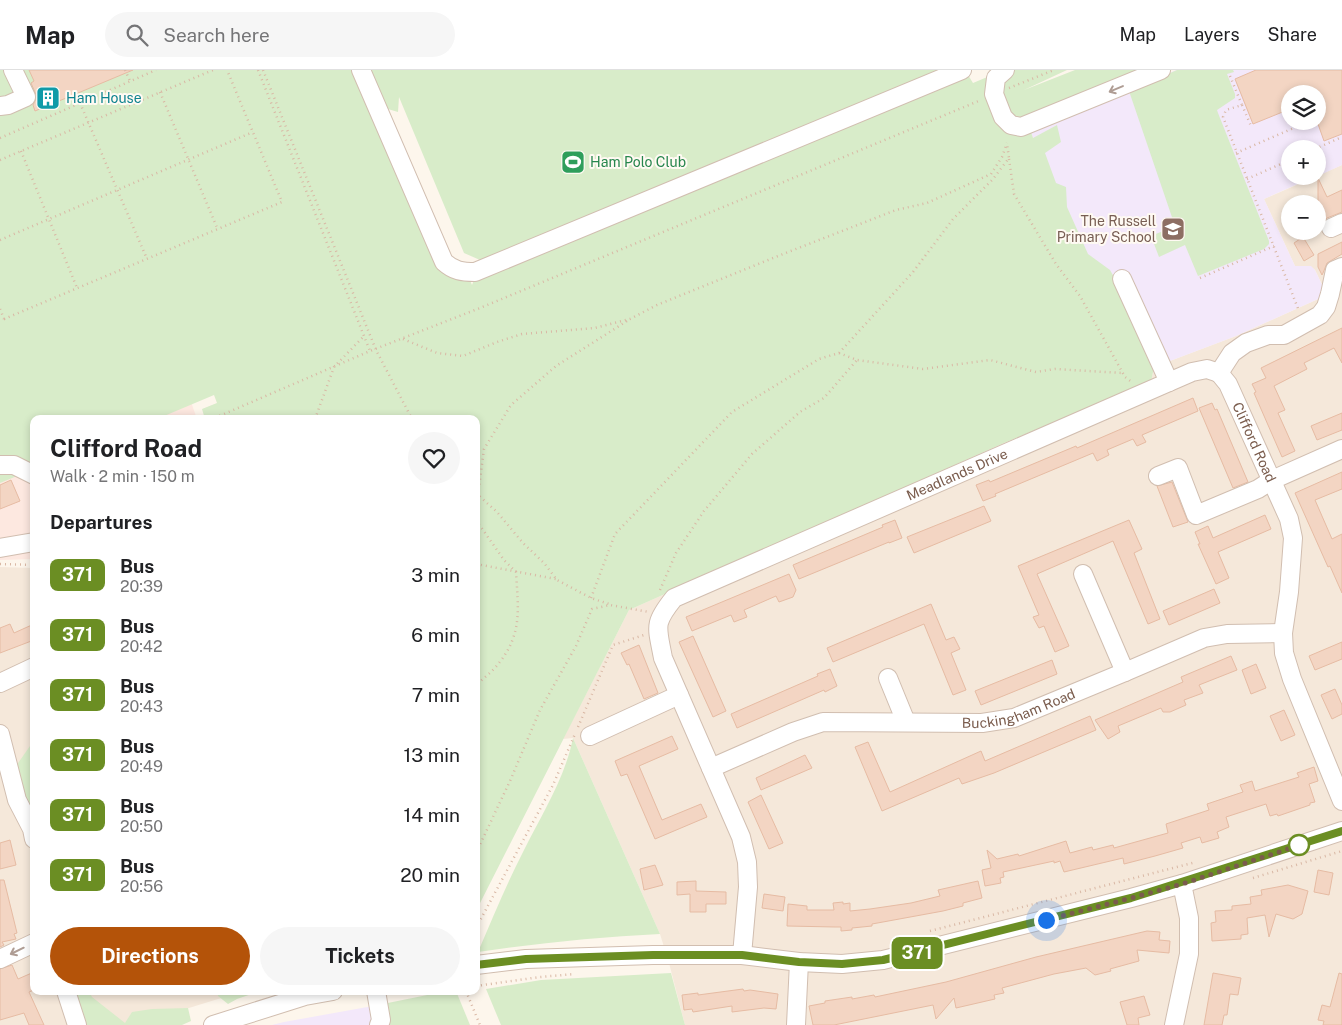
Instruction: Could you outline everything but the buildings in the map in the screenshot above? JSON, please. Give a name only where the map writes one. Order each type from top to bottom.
[{"type":"street","points":[[0,74],[12,70],[26,97],[8,105],[0,106]]},
{"type":"street","points":[[361,70],[444,262],[453,270],[462,272],[475,272],[962,70]]},
{"type":"street","points":[[996,78],[1003,118],[1012,125],[1022,127],[1161,70]]},
{"type":"street","points":[[1219,373],[1232,353],[1246,342],[1268,335],[1284,335],[1336,304],[1332,278],[1335,270],[1342,267]]},
{"type":"street","points":[[1122,279],[1169,382]]},
{"type":"street","name":"Meadlands Drive","points":[[659,623],[674,598],[1192,372],[1207,369],[1219,373]]},
{"type":"street","name":"Clifford Road","points":[[1219,373],[1228,384],[1289,518],[1293,538],[1289,592],[1283,633],[1284,653],[1292,679],[1342,801]]},
{"type":"street","points":[[1158,476],[1178,468],[1196,515],[1258,489],[1272,480],[1342,449]]},
{"type":"street","points":[[0,465],[14,465],[30,473]]},
{"type":"street","points":[[0,548],[30,543]]},
{"type":"street","points":[[1084,574],[1125,672]]},
{"type":"street","points":[[659,623],[663,658],[741,837],[747,862],[748,887],[742,955]]},
{"type":"street","name":"Buckingham Road","points":[[710,768],[793,732],[823,722],[982,723],[1014,718],[1204,638],[1227,634],[1283,633]]},
{"type":"street","points":[[0,682],[30,669]]},
{"type":"street","points":[[888,678],[906,722]]},
{"type":"street","points":[[590,736],[679,695]]},
{"type":"street","points":[[0,734],[17,800],[30,825]]},
{"type":"street","points":[[480,965],[526,959],[653,955],[742,955],[799,962],[842,964],[883,960],[1182,884],[1342,831]]},
{"type":"street","points":[[1174,1025],[1189,954],[1189,918],[1182,884]]},
{"type":"street","points":[[0,959],[30,945]]},
{"type":"street","points":[[796,1025],[799,962]]},
{"type":"street","points":[[67,995],[77,1025]]},
{"type":"street","points":[[213,1025],[311,995]]},
{"type":"street","points":[[377,995],[381,1020],[380,1025]]},
{"type":"path","points":[[125,70],[130,81]]},
{"type":"path","points":[[0,138],[156,70]]},
{"type":"path","points":[[0,160],[213,70]]},
{"type":"path","points":[[0,309],[2,320],[282,202],[228,70]]},
{"type":"path","points":[[258,70],[370,351]]},
{"type":"path","points":[[263,70],[376,350],[410,415]]},
{"type":"path","points":[[225,415],[370,351],[403,339],[996,78],[1054,70]]},
{"type":"path","points":[[1230,76],[1250,126]]},
{"type":"path","points":[[160,92],[218,230]]},
{"type":"path","points":[[80,103],[147,259]]},
{"type":"path","points":[[1242,105],[1226,110],[1223,117],[1304,324]]},
{"type":"path","points":[[480,475],[484,450],[511,405],[556,366],[630,319],[657,305],[896,210],[927,203],[991,174],[1002,157],[1012,125]]},
{"type":"path","points":[[1236,154],[1290,130]]},
{"type":"path","points":[[0,240],[254,132]]},
{"type":"path","points":[[1326,144],[1342,137]]},
{"type":"path","points":[[1007,143],[1014,194],[1056,264],[1080,296],[1124,377],[1137,387],[1149,390]]},
{"type":"path","points":[[21,151],[77,288]]},
{"type":"path","points":[[590,598],[615,534],[732,412],[819,359],[839,353],[913,272],[953,219],[993,180],[1009,158]]},
{"type":"path","points":[[1247,179],[1281,164]]},
{"type":"path","points":[[1200,278],[1274,246]]},
{"type":"path","points":[[403,339],[437,353],[463,356],[522,334],[595,328],[630,319]]},
{"type":"path","points":[[316,415],[334,367],[365,336]]},
{"type":"path","points":[[839,353],[857,360],[923,369],[990,360],[1036,372],[1055,369],[1122,372]]},
{"type":"path","points":[[658,595],[676,554],[704,511],[752,454],[800,412],[824,398],[857,360]]},
{"type":"path","points":[[480,497],[497,512],[523,544],[544,563],[557,580]]},
{"type":"path","points":[[480,526],[504,560],[516,572],[519,616],[516,634],[499,663],[480,681]]},
{"type":"path","points":[[0,564],[30,564]]},
{"type":"path","points":[[480,565],[557,580],[590,598],[610,605],[650,612],[659,623],[613,645],[553,785],[480,921]]},
{"type":"path","points":[[480,845],[510,782],[540,710],[576,646],[592,609],[610,605]]},
{"type":"path","points":[[927,932],[1197,862]]},
{"type":"path","points":[[468,995],[480,1025]]},
{"type":"shaded area","name":"The Russell Primary School","points":[[1176,70],[1342,70],[1342,165],[1326,172],[1326,140],[1281,140],[1281,185],[1296,185],[1264,199],[1281,236],[1281,240],[1283,240],[1295,266],[1311,266],[1315,270],[1327,295],[1236,336],[1154,367],[1079,259],[1031,133]]},
{"type":"shaded area","points":[[1342,165],[1342,1025],[685,1025],[660,934],[573,738],[563,739],[629,610],[999,445],[1151,382],[1154,367],[1236,336],[1327,295],[1315,270],[1310,266],[1295,266],[1283,240],[1326,240],[1326,195],[1281,195],[1281,236],[1264,199],[1296,185],[1326,185],[1326,172]]},
{"type":"shaded area","points":[[191,402],[196,415],[160,415]]},
{"type":"shaded area","points":[[30,468],[30,559],[0,560],[0,479]]},
{"type":"shaded area","points":[[0,567],[30,568],[30,995],[236,995],[134,1025],[0,1025]]},
{"type":"shaded area","points":[[373,1006],[467,1025],[272,1025],[284,1022]]},
{"type":"green space","points":[[0,70],[357,70],[435,260],[469,278],[472,285],[475,277],[968,75],[973,83],[1004,70],[1067,70],[1024,90],[1075,70],[1169,70],[1030,129],[1033,138],[1057,125],[1061,142],[1045,153],[1056,183],[1066,187],[1067,207],[1088,254],[1110,270],[1114,277],[1154,367],[1151,382],[1004,443],[629,610],[480,903],[480,415],[204,415],[202,409],[217,403],[214,395],[166,415],[30,415],[30,471],[0,483]]},
{"type":"green space","name":"Ham Polo Club","points":[[363,70],[943,70],[480,260],[464,253],[399,97],[398,112],[371,104]]},
{"type":"green space","points":[[1177,70],[1233,70],[1234,72],[1227,74],[1235,98],[1217,110],[1269,241],[1269,244],[1264,249],[1198,276],[1185,245],[1159,257],[1151,236],[1175,226],[1129,91]]},
{"type":"green space","points":[[573,738],[660,934],[569,941],[480,952],[480,947],[500,900],[559,782]]},
{"type":"green space","points":[[30,746],[30,815],[16,766]]},
{"type":"green space","points":[[671,973],[685,1025],[501,1025],[486,989],[541,980]]},
{"type":"green space","points":[[71,995],[91,995],[125,1023],[132,1012],[152,1009],[188,1008],[191,1021],[182,1025],[83,1025]]},
{"type":"green space","points":[[218,995],[248,995],[228,1004]]},
{"type":"green space","points":[[427,995],[458,995],[470,1025],[376,1025],[373,1006]]},
{"type":"bus line","name":"371","points":[[480,965],[526,959],[653,955],[742,955],[799,962],[842,964],[883,960],[1182,884],[1342,831]]},
{"type":"place","name":"Ham House","points":[[48,98]]},
{"type":"place","name":"Ham Polo Club","points":[[573,162]]},
{"type":"place","name":"The Russell Primary School","points":[[1173,229]]},
{"type":"route","points":[[1046,920],[1182,884],[1306,843],[1299,845]]}]
